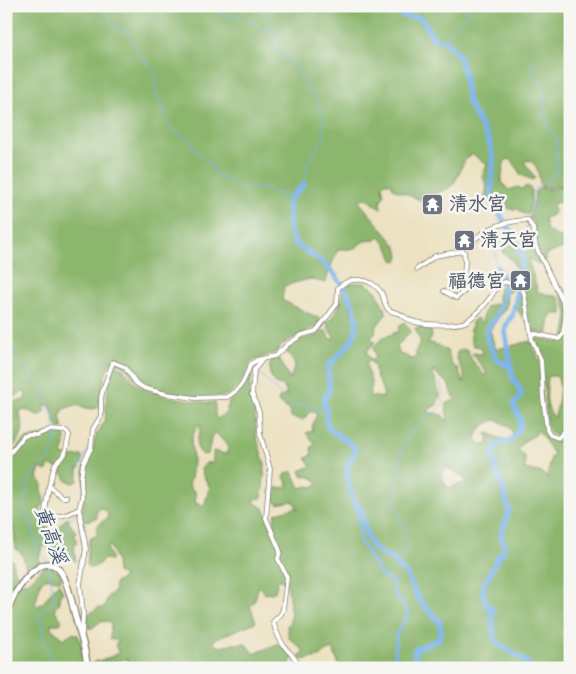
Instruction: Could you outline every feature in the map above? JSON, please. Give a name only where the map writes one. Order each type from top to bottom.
[{"type":"street","points":[[470,243],[482,232],[505,224],[528,220],[533,228],[536,247],[563,302],[566,313],[563,334],[559,339],[531,333]]},
{"type":"street","points":[[417,269],[436,256],[463,251],[464,279],[467,289],[456,298],[444,292]]},
{"type":"street","points":[[81,636],[83,614],[80,584],[86,549],[79,509],[82,497],[81,479],[83,464],[91,448],[93,430],[101,416],[101,398],[113,362],[125,367],[136,383],[144,388],[166,394],[194,398],[227,398],[243,382],[251,364],[257,360],[275,356],[302,335],[316,331],[337,304],[337,291],[339,286],[345,282],[360,280],[370,282],[382,293],[390,311],[414,322],[434,324],[465,322],[488,300],[503,282],[517,285],[523,289],[528,326],[541,360],[546,426],[550,435],[560,437],[570,425]]},
{"type":"street","points":[[262,360],[254,370],[252,394],[259,412],[260,433],[270,469],[266,518],[280,551],[278,559],[287,578],[283,609],[274,622],[279,639],[296,659],[297,663],[306,668]]},
{"type":"street","points":[[6,458],[24,436],[29,434],[37,435],[50,430],[66,431],[69,435],[66,451],[55,464],[44,507],[46,512],[63,516],[79,509]]},
{"type":"street","points":[[49,486],[62,497],[66,497]]},
{"type":"street","points":[[6,619],[7,609],[19,586],[38,566],[53,564],[57,567],[68,585],[86,652],[87,668]]},
{"type":"green space","points":[[6,6],[570,6],[570,177],[566,184],[550,188],[541,187],[538,171],[532,162],[528,160],[524,162],[535,177],[533,180],[521,175],[512,160],[507,159],[504,163],[501,182],[509,190],[518,187],[522,189],[527,186],[531,189],[531,204],[528,214],[524,214],[518,209],[509,209],[507,205],[508,198],[505,198],[503,205],[497,205],[493,195],[489,202],[485,199],[486,185],[482,177],[487,164],[473,154],[462,165],[453,184],[448,189],[437,193],[435,198],[420,200],[397,191],[391,183],[385,183],[382,186],[384,195],[380,202],[381,208],[368,199],[363,198],[360,200],[360,203],[397,247],[399,256],[397,261],[393,260],[386,244],[379,236],[375,240],[364,241],[353,249],[338,249],[326,283],[309,279],[284,286],[282,300],[322,320],[314,327],[286,342],[276,352],[251,362],[245,376],[229,394],[213,397],[174,394],[152,389],[140,384],[122,365],[112,361],[105,377],[98,408],[91,409],[75,405],[64,409],[60,416],[63,428],[59,428],[55,423],[52,408],[47,405],[45,405],[44,412],[39,416],[29,411],[21,410],[22,432],[17,442],[6,455],[6,411],[14,402],[25,400],[26,392],[22,391],[14,398],[6,399]]},
{"type":"green space","points":[[566,185],[569,186],[570,199],[553,204],[554,213],[544,218],[547,231],[570,242],[570,247],[547,254],[545,263],[541,265],[528,259],[538,292],[558,297],[562,307],[562,314],[551,314],[547,335],[533,332],[518,311],[515,301],[519,288],[522,288],[522,278],[517,272],[513,261],[502,252],[510,241],[520,243],[535,232],[533,222],[529,217],[535,192],[539,188],[551,190]]},
{"type":"green space","points":[[350,283],[365,283],[376,291],[386,311],[386,314],[376,327],[375,334],[371,338],[375,342],[367,351],[371,359],[366,364],[372,385],[369,396],[383,398],[383,391],[376,376],[375,367],[371,362],[371,360],[376,358],[373,347],[383,338],[399,331],[399,327],[404,322],[411,331],[397,346],[400,355],[405,355],[410,359],[416,358],[416,350],[421,343],[415,328],[427,327],[431,330],[432,337],[428,343],[438,345],[447,351],[452,365],[458,369],[463,383],[464,376],[457,356],[457,352],[462,349],[468,351],[486,378],[486,372],[472,353],[483,354],[481,347],[474,346],[471,342],[471,330],[469,331],[472,322],[477,318],[483,324],[482,318],[486,307],[498,304],[498,293],[501,287],[513,287],[507,295],[506,307],[490,330],[495,348],[531,341],[539,361],[544,424],[548,435],[558,442],[564,439],[570,430],[570,668],[342,668],[333,649],[325,652],[320,657],[301,660],[299,658],[304,651],[289,638],[287,626],[291,619],[288,587],[281,580],[278,580],[275,592],[265,594],[262,588],[259,587],[254,602],[250,606],[256,622],[217,638],[213,642],[221,647],[245,643],[254,654],[277,644],[293,657],[289,664],[300,668],[132,668],[127,659],[116,661],[113,668],[109,668],[104,662],[100,668],[91,668],[91,665],[96,661],[118,654],[115,644],[119,641],[110,639],[111,624],[109,621],[100,622],[92,628],[88,628],[87,615],[98,608],[104,608],[108,596],[114,592],[115,583],[125,577],[117,572],[116,560],[110,545],[107,549],[111,560],[104,559],[92,568],[89,568],[87,565],[89,541],[98,535],[96,530],[107,519],[108,512],[100,508],[96,513],[97,518],[86,521],[80,519],[83,505],[84,468],[93,449],[96,435],[105,421],[107,393],[114,365],[120,367],[139,386],[151,392],[209,403],[215,402],[215,415],[217,419],[226,413],[229,402],[252,370],[249,398],[255,412],[256,436],[265,464],[262,498],[253,501],[264,509],[272,529],[276,513],[295,508],[298,509],[293,501],[277,504],[274,500],[276,488],[289,487],[284,477],[286,474],[293,472],[300,488],[313,487],[318,483],[313,478],[302,475],[300,471],[311,466],[306,458],[312,455],[311,448],[315,443],[306,433],[313,431],[312,427],[317,414],[316,412],[310,412],[303,420],[291,417],[288,409],[278,402],[279,398],[287,394],[283,385],[276,385],[269,369],[273,359],[279,358],[290,380],[295,364],[286,351],[292,344],[320,335],[323,331],[326,331],[329,338],[333,339],[334,337],[328,329],[327,322],[332,319],[340,307],[340,299],[344,289],[354,318],[346,287]],"holes":[[[432,371],[448,383],[452,395],[457,399],[446,404],[448,422],[442,415],[428,412],[429,409],[437,405],[440,395]],[[497,420],[508,427],[512,431],[514,438],[512,440],[498,438],[486,433],[489,439],[487,445],[478,443],[476,437],[480,431],[487,423]],[[200,424],[197,447],[203,455],[208,454],[212,435],[216,433],[228,449],[226,454],[213,451],[212,464],[207,462],[201,469],[210,489],[204,505],[196,504],[195,491],[189,485],[193,465],[191,445],[193,434]],[[538,430],[554,454],[554,457],[551,457],[547,478],[543,473],[525,469],[525,456],[518,449],[524,441],[535,435]],[[445,468],[458,474],[468,484],[459,484],[448,488],[441,476]]]},
{"type":"green space","points":[[558,284],[565,292],[570,285],[570,420],[557,436],[552,434],[547,426],[542,360],[534,342],[537,338],[559,342],[564,336],[567,317],[556,285]],"holes":[[[557,376],[560,391],[555,417],[551,414],[547,404],[547,393],[548,377]]]},
{"type":"green space","points":[[49,434],[65,435],[62,455],[71,457],[82,456],[82,464],[78,469],[78,481],[74,483],[67,481],[61,470],[50,465],[46,471],[40,468],[37,477],[42,483],[43,506],[40,507],[42,515],[37,512],[36,514],[40,521],[53,532],[68,517],[69,523],[76,532],[74,534],[77,542],[74,544],[76,562],[73,559],[53,554],[52,549],[50,550],[45,545],[40,552],[39,565],[34,566],[34,571],[27,571],[22,554],[16,549],[13,527],[8,533],[10,550],[8,556],[13,561],[13,569],[19,576],[15,578],[18,584],[29,581],[44,567],[49,565],[61,574],[61,581],[48,579],[41,581],[35,605],[42,604],[59,583],[63,593],[60,594],[60,603],[56,606],[55,610],[62,621],[60,624],[51,624],[51,628],[63,639],[68,635],[78,635],[88,668],[6,668],[6,476],[11,473],[13,458],[20,443],[29,438]]},
{"type":"waterway","points":[[105,6],[108,17],[116,27],[126,31],[138,50],[141,59],[148,62],[157,75],[155,92],[172,130],[190,140],[195,150],[212,166],[216,175],[236,184],[242,189],[267,190],[289,199]]},
{"type":"waterway","points":[[207,6],[221,14],[252,20],[262,29],[270,30]]},
{"type":"waterway","points":[[272,6],[269,23],[272,30],[279,37],[277,49],[282,58],[293,62],[304,82],[316,97],[322,114],[324,138],[307,164],[304,184]]},
{"type":"waterway","points":[[445,41],[449,33],[465,16],[468,6]]},
{"type":"waterway","points":[[392,8],[402,15],[422,19],[434,39],[445,41],[459,56],[468,102],[488,139],[492,152],[491,195],[496,209],[515,237],[523,260],[518,275],[516,301],[505,331],[513,379],[519,387],[521,395],[514,404],[520,419],[520,425],[514,436],[510,440],[498,444],[492,455],[509,511],[501,535],[504,544],[503,553],[498,557],[482,589],[487,607],[493,610],[494,638],[499,644],[527,662],[531,668]]},
{"type":"waterway","points":[[530,214],[534,200],[534,190],[543,182],[548,182],[557,172],[558,166],[557,138],[547,128],[548,122],[543,111],[545,99],[540,81],[530,67],[534,64],[534,60]]},
{"type":"waterway","points":[[304,184],[289,199],[290,231],[294,241],[299,246],[326,265],[334,274],[348,294],[356,317],[356,328],[351,342],[328,367],[328,394],[324,398],[328,428],[350,443],[355,449],[355,453],[347,466],[349,487],[354,501],[361,509],[367,536],[375,550],[394,560],[398,567],[406,573],[419,600],[439,621],[441,630],[438,640],[415,649],[414,654],[419,668]]},
{"type":"waterway","points":[[520,251],[528,224]]},
{"type":"waterway","points":[[495,234],[500,241],[495,253],[497,268]]},
{"type":"waterway","points":[[497,268],[502,275],[505,291],[496,318],[487,330],[488,341],[497,360],[511,367]]},
{"type":"waterway","name":"黃高溪","points":[[6,338],[11,342],[18,360],[41,387],[55,420],[57,438],[50,458],[36,469],[29,480],[24,509],[33,528],[37,548],[48,563]]},
{"type":"waterway","points":[[257,370],[292,405],[326,410]]},
{"type":"waterway","points":[[398,567],[400,559],[408,550],[395,503],[402,448],[415,428],[427,415],[435,412],[443,404],[442,388],[439,382]]},
{"type":"waterway","points":[[80,469],[88,449]]},
{"type":"waterway","points":[[354,501],[359,522],[360,541],[382,576],[393,582],[395,595],[407,611],[407,617],[396,634],[395,668]]},
{"type":"waterway","points":[[37,547],[46,542],[62,542],[68,521],[76,512]]},
{"type":"waterway","name":"黃高溪","points":[[49,567],[54,600],[39,615],[44,639],[55,668]]},
{"type":"waterway","points":[[437,668],[442,668]]},
{"type":"place","name":"清水宮","points":[[433,204]]},
{"type":"place","name":"清天宮","points":[[464,240]]},
{"type":"place","name":"福德宮","points":[[521,281]]}]
